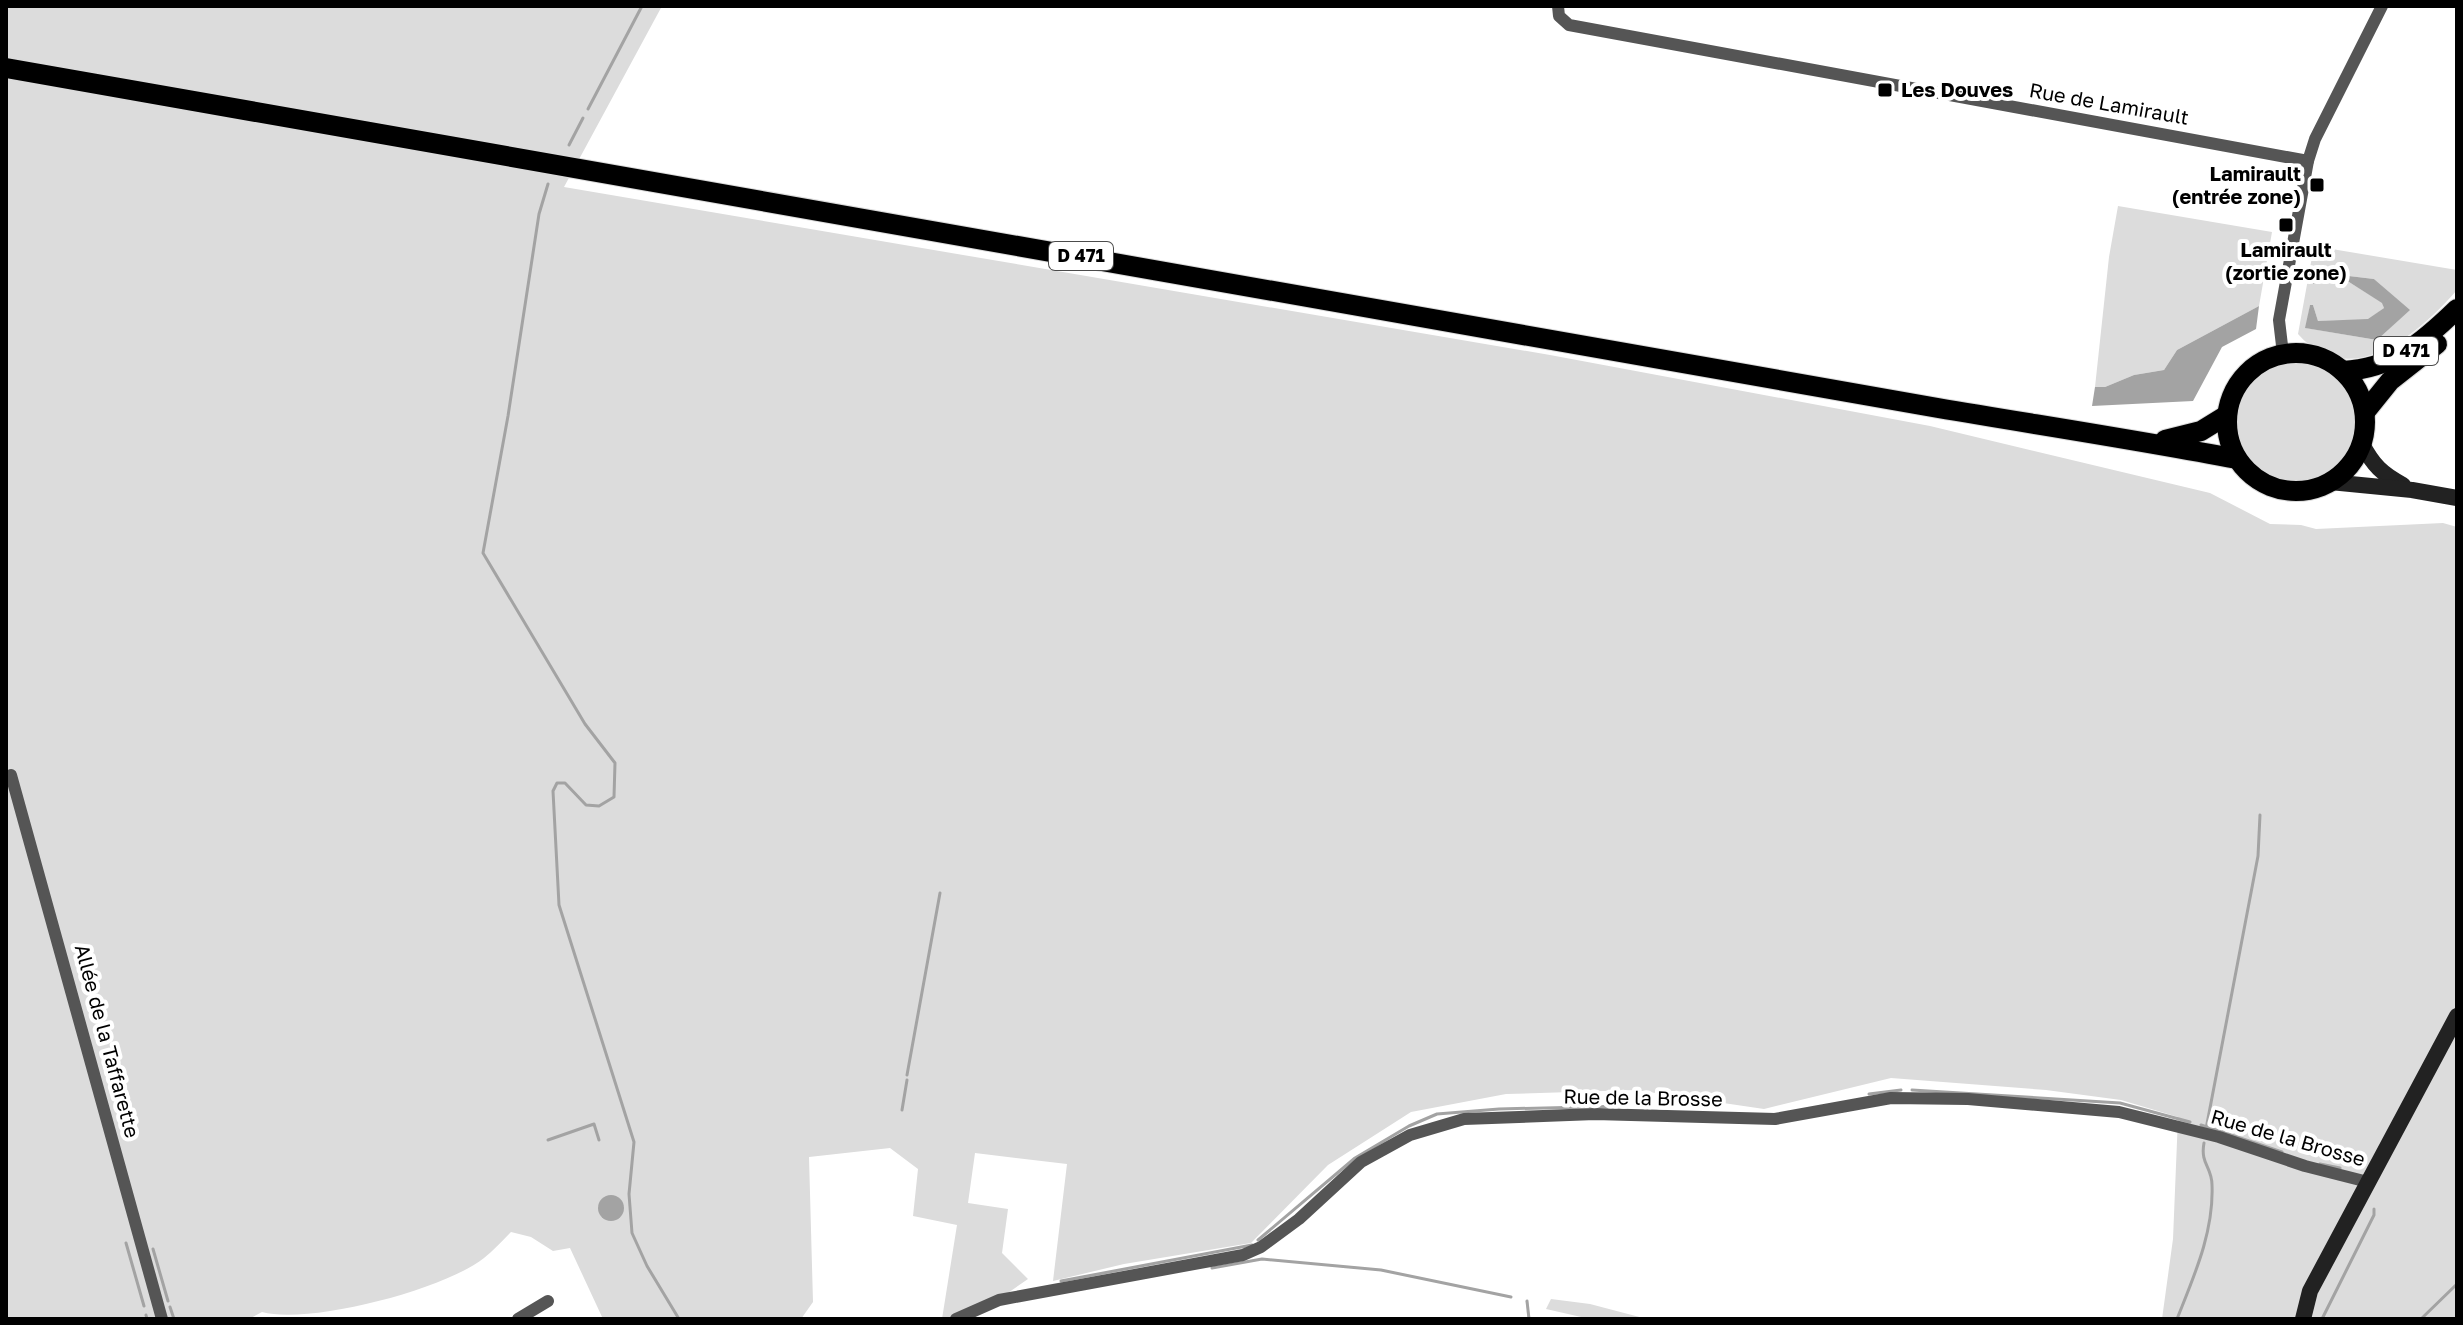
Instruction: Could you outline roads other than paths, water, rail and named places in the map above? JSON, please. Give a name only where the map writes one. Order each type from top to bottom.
[{"type":"main road","name":"D 471","points":[[6,68],[1938,408],[2119,439],[2156,442],[2237,459]]},
{"type":"main road","name":"D 471","points":[[2343,371],[2376,368],[2401,355],[2426,338],[2457,309]]},
{"type":"main road","name":"D 471","points":[[2365,412],[2390,381],[2457,327]]},
{"type":"main road","points":[[2283,354],[2321,357],[2343,371],[2358,390],[2365,412],[2362,444],[2344,472],[2310,490],[2289,491],[2269,486],[2237,459],[2228,438],[2227,415],[2233,393],[2245,375],[2262,361],[2283,354]]},
{"type":"main road","name":"D 471","points":[[2156,442],[2201,431],[2227,415]]},
{"type":"main road","points":[[2362,444],[2373,465],[2382,474],[2412,490]]},
{"type":"main road","points":[[2330,482],[2457,498]]},
{"type":"main road","points":[[2303,1319],[2310,1291],[2457,1016]]},
{"type":"street","name":"Rue de Lamirault","points":[[1558,6],[1559,16],[1569,25],[2308,161]]},
{"type":"street","points":[[2283,354],[2279,320],[2308,161],[2315,139],[2382,6]]},
{"type":"street","name":"Allée de la Taffarette","points":[[11,775],[162,1319]]},
{"type":"street","name":"Rue de la Brosse","points":[[956,1319],[999,1300],[1243,1255],[1261,1247],[1299,1219],[1361,1162],[1410,1135],[1464,1119],[1595,1114],[1775,1119],[1891,1098],[1968,1099],[2119,1112],[2219,1137],[2305,1166],[2368,1182]]},
{"type":"street","points":[[518,1319],[548,1301]]},
{"type":"waterway","points":[[588,109],[642,6]]},
{"type":"waterway","points":[[569,145],[583,118]]},
{"type":"waterway","points":[[548,184],[539,214],[483,553],[585,724],[615,763],[614,797],[599,806],[586,805],[565,783],[557,783],[553,791],[559,905],[634,1142],[629,1194],[632,1233],[647,1266],[679,1319]]},
{"type":"waterway","points":[[2206,1129],[2258,856],[2260,815]]},
{"type":"waterway","points":[[907,1075],[940,893]]},
{"type":"waterway","points":[[902,1110],[907,1080]]},
{"type":"waterway","points":[[1869,1094],[1901,1090]]},
{"type":"waterway","points":[[1912,1090],[2120,1103],[2190,1122]]},
{"type":"waterway","points":[[1258,1240],[1355,1158],[1409,1126],[1437,1114],[1627,1106]]},
{"type":"waterway","points":[[548,1140],[594,1124],[599,1140]]},
{"type":"waterway","points":[[2201,1125],[2282,1152]]},
{"type":"waterway","points":[[2177,1319],[2202,1254],[2210,1220],[2212,1185],[2204,1156],[2204,1143]]},
{"type":"waterway","points":[[2320,1164],[2340,1168]]},
{"type":"waterway","points":[[2322,1319],[2374,1215],[2374,1209]]},
{"type":"waterway","points":[[126,1243],[144,1306]]},
{"type":"waterway","points":[[1061,1281],[1252,1245]]},
{"type":"waterway","points":[[153,1249],[168,1301]]},
{"type":"waterway","points":[[1212,1268],[1262,1259],[1381,1270],[1511,1297]]},
{"type":"waterway","points":[[2421,1319],[2457,1284]]},
{"type":"waterway","points":[[1527,1301],[1529,1319]]},
{"type":"waterway","points":[[170,1307],[174,1319]]},
{"type":"waterway","points":[[146,1315],[147,1319]]},
{"type":"place","name":"Les Douves","points":[[1885,90]]},
{"type":"place","name":"Lamirault (entrée zone)","points":[[2317,185]]},
{"type":"place","name":"Lamirault (zortie zone)","points":[[2286,225]]}]
